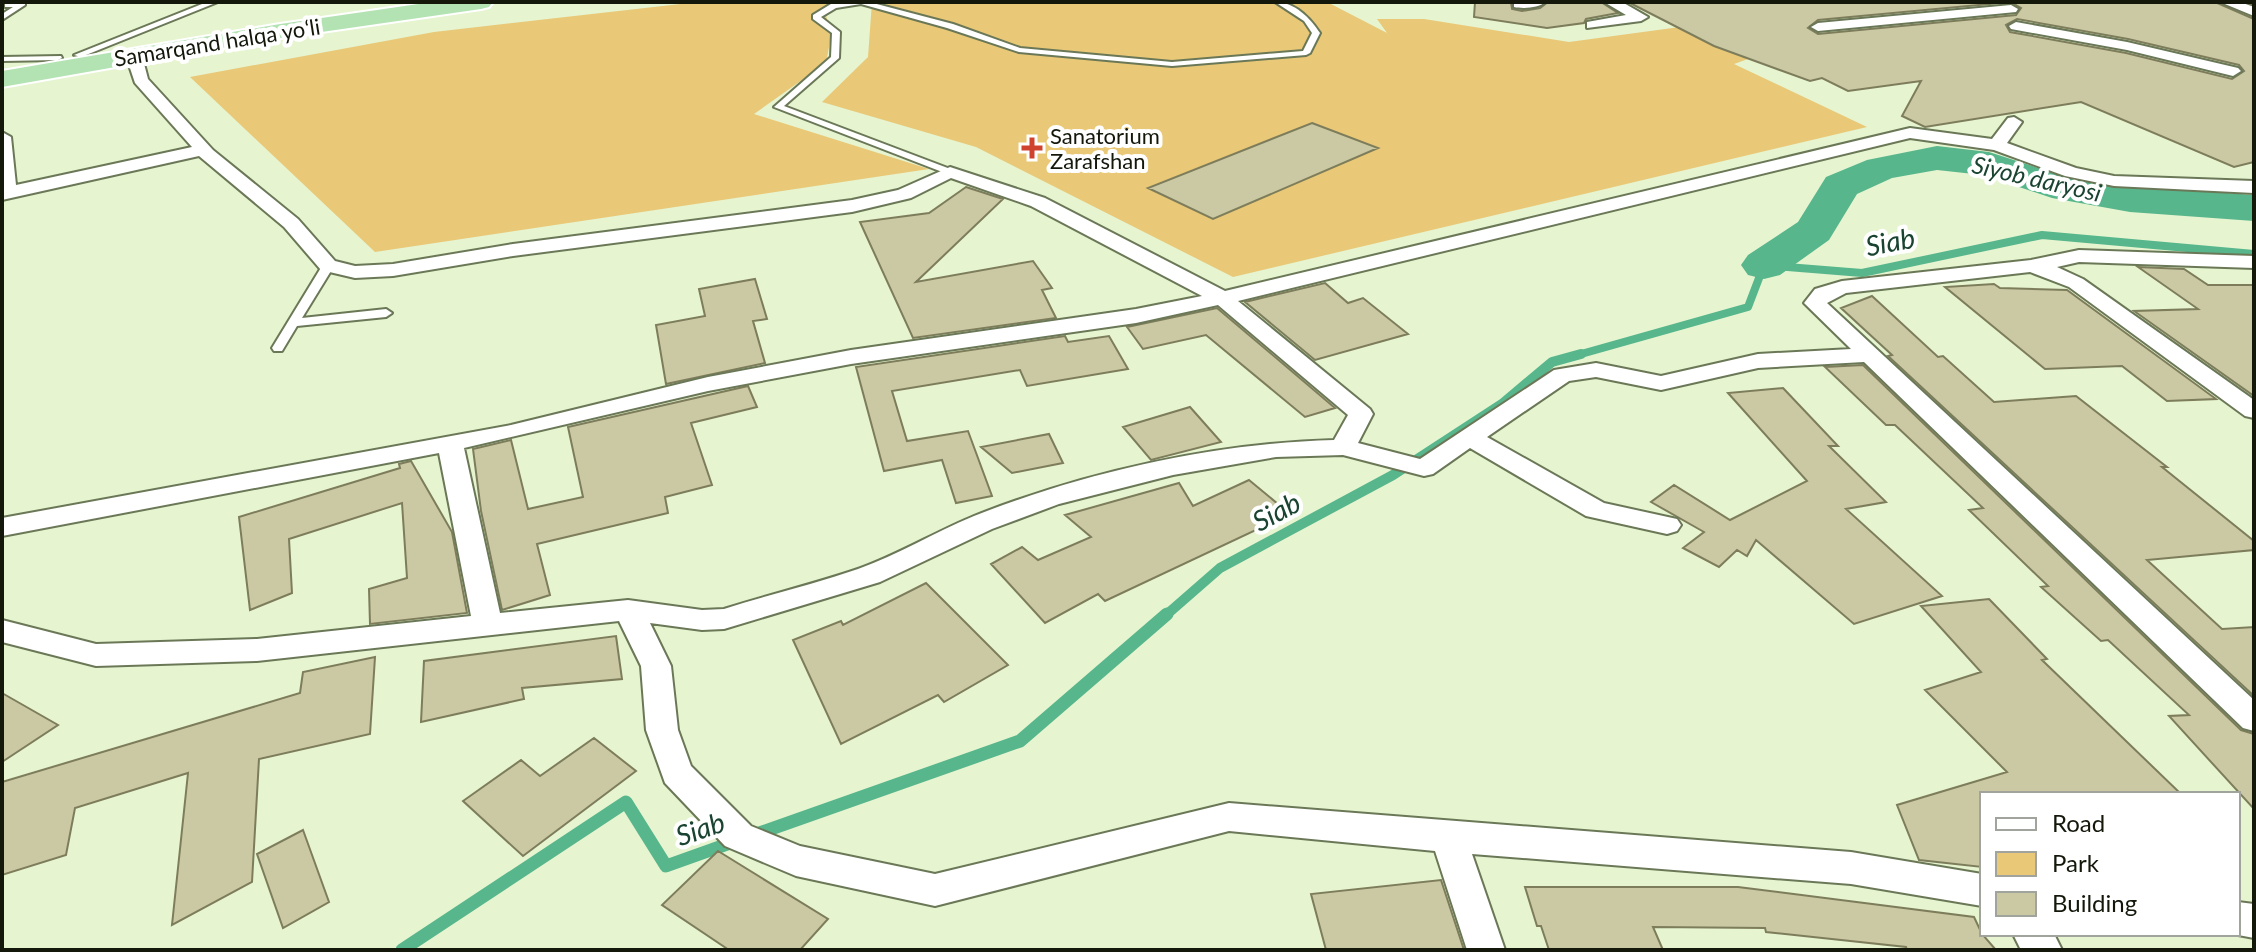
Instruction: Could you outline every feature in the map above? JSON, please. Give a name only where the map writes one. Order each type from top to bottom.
[{"type":"highway","name":"Samarqand halqa yoʻli","points":[[2,68],[405,2]]},
{"type":"highway","name":"Samarqand halqa yoʻli","points":[[2,79],[481,2]]},
{"type":"street","points":[[1519,4],[1538,2]]},
{"type":"street","points":[[1592,25],[1641,17],[1611,2]]},
{"type":"street","points":[[1818,27],[2011,9],[2028,2]]},
{"type":"street","points":[[2227,2],[2254,12]]},
{"type":"street","points":[[2011,9],[2012,30],[2127,46],[2233,71]]},
{"type":"street","points":[[134,56],[141,80],[203,150],[291,223],[328,266],[355,272],[393,270],[513,250],[852,206],[904,194],[950,172],[1038,202],[1222,298],[1361,414],[1343,447]]},
{"type":"street","points":[[1997,145],[2014,122]]},
{"type":"street","points":[[2,527],[450,444],[708,384],[851,357],[1136,316],[1910,133],[1997,145],[2071,172],[2114,181],[2254,187]]},
{"type":"street","points":[[2,137],[5,194],[203,150]]},
{"type":"street","points":[[2254,262],[2079,256],[2030,266],[1842,287],[1823,294],[1815,303],[2254,719]]},
{"type":"street","points":[[2030,266],[2076,283],[2254,411]]},
{"type":"street","points":[[2,631],[96,655],[257,650],[628,610],[702,620],[724,619],[870,575],[982,523],[1050,498],[1173,467],[1276,449],[1343,447],[1424,468],[1562,375],[1596,370],[1661,383],[1758,361],[1871,355]]},
{"type":"street","points":[[1470,438],[1596,510],[1667,525]]},
{"type":"street","points":[[450,444],[488,625]]},
{"type":"street","points":[[628,610],[656,666],[662,730],[677,773],[738,836],[796,861],[935,890],[1229,817],[1851,868],[1980,890]]},
{"type":"street","points":[[1448,837],[1486,950]]},
{"type":"lane","points":[[2,59],[68,57],[214,2]]},
{"type":"lane","points":[[950,172],[778,107],[835,58],[836,32],[816,17],[834,6],[861,2],[950,26],[1019,50],[1172,64],[1306,53],[1316,33],[1307,19],[1279,2]]},
{"type":"lane","points":[[2,18],[22,3],[8,5]]},
{"type":"lane","points":[[278,348],[328,266]]},
{"type":"lane","points":[[293,323],[386,313]]},
{"type":"green space","points":[[698,2],[851,2],[825,11],[831,36],[826,63],[754,114],[929,169],[375,252],[190,77],[434,32]]},
{"type":"green space","points":[[872,2],[1327,2],[1387,33],[1377,19],[1424,19],[1569,42],[1739,19],[1759,55],[1734,64],[1867,127],[1233,277],[976,147],[822,102],[868,57]]},
{"type":"building","points":[[1475,2],[1511,2],[1512,9],[1522,11],[1540,8],[1548,2],[1601,2],[1618,13],[1586,19],[1584,23],[1547,28],[1474,17]]},
{"type":"building","points":[[1628,2],[2011,2],[2215,2],[2254,19],[2254,162],[2234,167],[2081,102],[1925,127],[1902,116],[1921,81],[1848,91],[1822,78],[1810,81],[1714,46]],"holes":[[[2011,2],[2021,8],[2016,15],[1818,34],[1808,28],[1818,20]],[[2017,19],[2128,39],[2239,65],[2244,71],[2232,79],[2126,53],[2010,32],[2006,25]]]},
{"type":"building","points":[[1312,123],[1378,148],[1213,219],[1148,188]]},
{"type":"building","points":[[966,187],[1003,199],[916,282],[1033,261],[1052,288],[1042,290],[1056,318],[913,338],[860,222],[929,213]]},
{"type":"building","points":[[2138,267],[2184,269],[2208,285],[2254,285],[2254,396],[2134,311],[2198,309]]},
{"type":"building","points":[[755,279],[767,319],[753,321],[765,363],[666,384],[656,325],[705,316],[699,289]]},
{"type":"building","points":[[1325,283],[1348,303],[1363,298],[1408,334],[1315,360],[1245,302]]},
{"type":"building","points":[[1994,284],[2000,288],[2067,290],[2216,399],[2167,401],[2122,366],[2045,369],[1945,287]]},
{"type":"building","points":[[1872,296],[1938,357],[1943,356],[1994,402],[2076,396],[2167,467],[2162,467],[2254,541],[2254,550],[2147,560],[2222,629],[2254,627],[2254,696],[1888,356],[1892,355],[1841,308]]},
{"type":"building","points":[[1217,308],[1335,408],[1305,417],[1206,335],[1143,349],[1127,327]]},
{"type":"building","points":[[1065,336],[1068,342],[1109,336],[1128,369],[1027,386],[1020,370],[892,391],[907,441],[968,431],[992,496],[956,503],[942,460],[884,471],[856,367]]},
{"type":"building","points":[[1863,365],[2241,730],[2254,734],[2254,809],[2169,716],[2189,715],[2108,640],[2101,641],[2041,587],[2048,586],[1969,510],[1983,508],[1895,425],[1886,425],[1825,367]]},
{"type":"building","points":[[748,386],[757,407],[691,423],[712,485],[665,497],[668,513],[537,544],[550,595],[502,610],[481,511],[473,449],[511,440],[528,509],[583,497],[568,427]]},
{"type":"building","points":[[1783,388],[1838,446],[1829,446],[1886,502],[1846,509],[1942,596],[1854,624],[1756,540],[1747,556],[1737,550],[1719,567],[1683,548],[1704,532],[1651,502],[1674,485],[1730,520],[1807,481],[1728,393]]},
{"type":"building","points":[[1190,407],[1221,442],[1151,460],[1123,427]]},
{"type":"building","points":[[1049,434],[1063,463],[1012,473],[981,447]]},
{"type":"building","points":[[411,461],[452,532],[467,613],[370,624],[369,589],[407,578],[402,503],[289,539],[292,593],[250,610],[239,517],[400,468],[399,464]]},
{"type":"building","points":[[1249,480],[1290,514],[1105,601],[1098,594],[1045,623],[991,564],[1022,547],[1038,560],[1091,537],[1065,515],[1179,483],[1193,506]]},
{"type":"building","points":[[926,583],[1008,665],[944,702],[938,695],[841,744],[793,640],[841,621],[843,625]]},
{"type":"building","points":[[1989,599],[2047,659],[2042,660],[2179,792],[1980,792],[1980,867],[1919,860],[1897,805],[2007,772],[1925,690],[1981,672],[1921,606]]},
{"type":"building","points":[[616,636],[622,679],[522,688],[524,699],[421,722],[424,661]]},
{"type":"building","points":[[375,657],[370,734],[259,759],[252,882],[172,925],[188,773],[75,808],[66,855],[2,875],[2,782],[300,693],[303,672]]},
{"type":"building","points":[[2,693],[58,725],[2,762]]},
{"type":"building","points":[[594,738],[636,771],[523,856],[463,801],[521,760],[540,776]]},
{"type":"building","points":[[303,830],[329,902],[283,928],[257,854]]},
{"type":"building","points":[[718,851],[828,919],[800,950],[729,950],[662,905]]},
{"type":"building","points":[[1441,880],[1464,950],[1326,950],[1311,894]]},
{"type":"building","points":[[1525,887],[1738,887],[1974,917],[1980,936],[1984,936],[1996,950],[1907,950],[1906,947],[1766,932],[1765,928],[1653,927],[1663,950],[1549,950],[1541,926],[1537,926]]},
{"type":"waterway","name":"Siyob daryosi","points":[[1764,265],[1814,231],[1841,186],[1881,168],[1937,158],[1989,164],[2052,186],[2130,199],[2254,208]]},
{"type":"waterway","name":"Siab","points":[[1574,356],[1748,307],[1764,265],[1862,273],[2042,235],[2254,254]]},
{"type":"waterway","name":"Siab","points":[[1165,616],[1220,568],[1393,475],[1502,404],[1552,362],[1581,354]]},
{"type":"waterway","name":"Siab","points":[[751,836],[1020,741],[1167,614]]},
{"type":"waterway","name":"Siab","points":[[402,950],[626,802],[666,866],[736,841]]},
{"type":"place","name":"Sanatorium Zarafshan","points":[[1032,148]]}]
